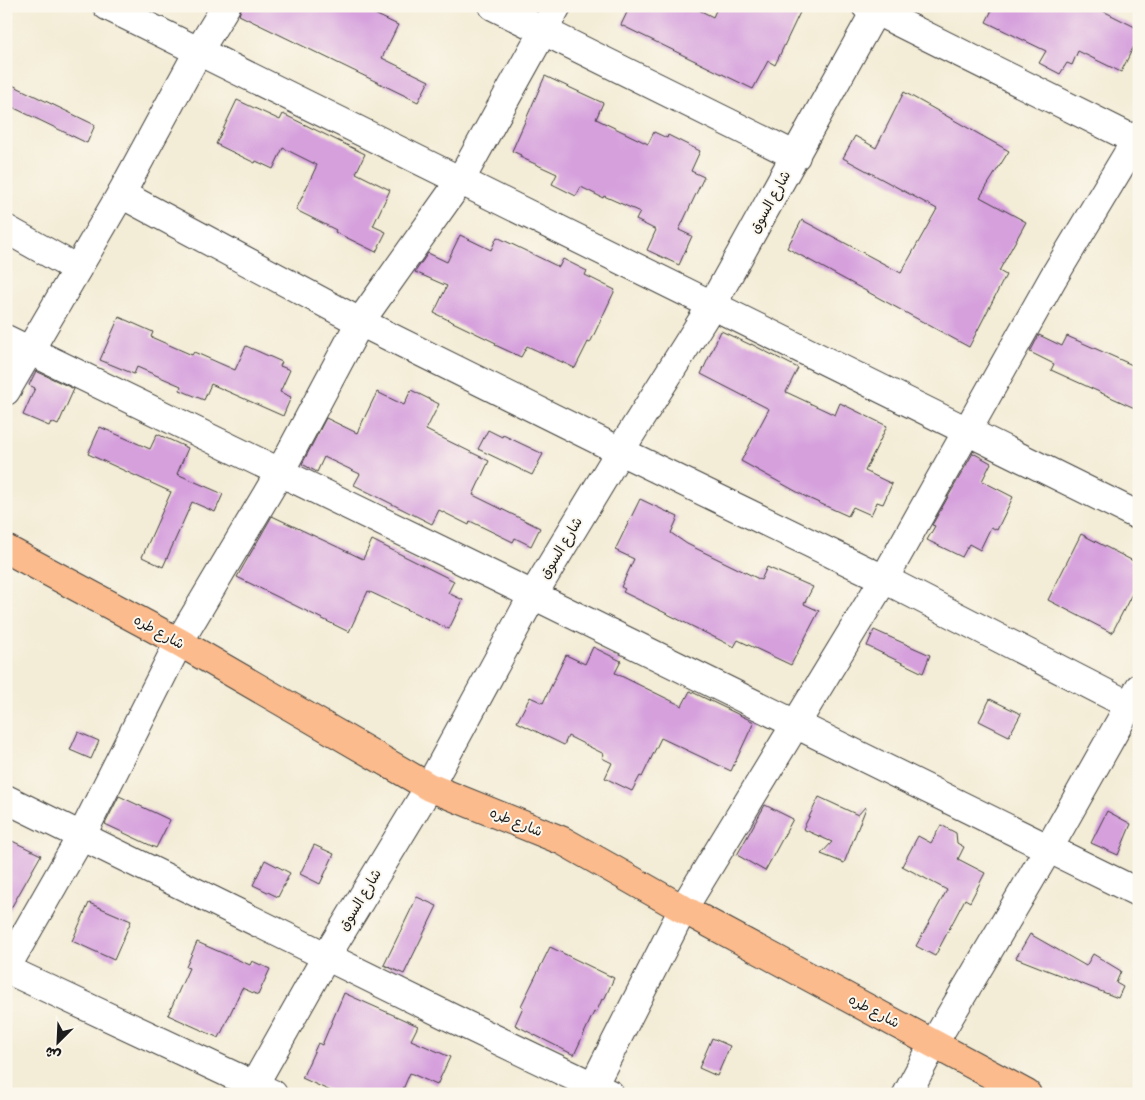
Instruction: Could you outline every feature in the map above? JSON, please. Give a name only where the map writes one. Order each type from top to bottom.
[{"type":"main road","name":"شارع طره","points":[[6,549],[179,642],[429,788],[563,841],[683,909],[1027,1094]]},
{"type":"street","points":[[107,6],[1139,516]]},
{"type":"street","points":[[6,391],[18,344],[77,269],[121,194],[198,52],[226,6]]},
{"type":"street","points":[[493,6],[796,156]]},
{"type":"street","points":[[259,1091],[6,969],[82,835],[179,642],[280,472],[360,322],[460,181],[557,6]]},
{"type":"street","points":[[6,799],[598,1091],[683,909],[884,579],[1053,278],[1138,139],[873,8]]},
{"type":"street","name":"شارع السوق","points":[[259,1091],[326,957],[429,788],[533,595],[620,451],[712,305],[796,156],[873,8]]},
{"type":"street","points":[[121,194],[360,322],[884,579],[1132,710],[1048,848],[934,1043],[907,1094]]},
{"type":"street","points":[[6,229],[77,269]]},
{"type":"street","points":[[18,344],[533,595],[1139,894]]},
{"type":"building","points":[[242,6],[358,6],[398,25],[382,58],[429,81],[418,102],[239,15]]},
{"type":"building","points":[[630,6],[691,6],[713,17],[718,6],[803,6],[775,65],[768,61],[753,89],[621,25]]},
{"type":"building","points":[[994,6],[1093,6],[1139,29],[1139,36],[1121,72],[1078,51],[1072,65],[1067,63],[1060,74],[1039,63],[1046,51],[986,22]]},
{"type":"building","points":[[545,76],[603,103],[596,119],[648,144],[654,132],[667,138],[668,135],[700,151],[691,171],[704,177],[679,230],[692,236],[679,265],[647,250],[656,230],[636,220],[640,212],[604,196],[603,198],[581,187],[576,196],[552,184],[557,174],[520,157],[521,155],[512,151]]},
{"type":"building","points":[[6,82],[95,125],[87,143],[6,104]]},
{"type":"building","points":[[904,92],[1009,151],[980,197],[1026,222],[999,271],[1006,275],[969,347],[787,248],[802,220],[901,273],[937,209],[843,158],[855,136],[876,148]]},
{"type":"building","points":[[237,100],[280,120],[283,114],[365,154],[356,173],[390,190],[373,226],[386,232],[376,252],[296,210],[317,165],[283,148],[273,169],[256,161],[255,163],[216,144]]},
{"type":"building","points":[[460,235],[491,250],[497,237],[559,267],[563,259],[587,271],[585,275],[615,290],[590,343],[588,342],[575,368],[527,346],[521,357],[434,313],[447,286],[415,272],[428,253],[447,262]]},
{"type":"building","points":[[119,317],[153,332],[151,337],[192,355],[194,352],[235,370],[246,346],[282,362],[280,366],[290,370],[280,392],[291,397],[283,416],[211,384],[204,400],[180,390],[181,386],[137,367],[134,374],[100,360]]},
{"type":"building","points":[[721,331],[798,368],[786,392],[835,415],[840,403],[887,426],[865,471],[892,484],[883,504],[877,502],[871,515],[853,507],[848,516],[808,498],[741,461],[769,409],[701,374]]},
{"type":"building","points":[[1039,335],[1062,346],[1067,336],[1139,368],[1139,410],[1051,370],[1054,364],[1030,352]]},
{"type":"building","points":[[36,371],[74,389],[58,425],[51,422],[49,426],[23,415],[35,388],[29,385]]},
{"type":"building","points":[[411,390],[439,404],[426,430],[489,461],[473,495],[540,528],[531,546],[515,538],[513,542],[470,521],[469,525],[439,510],[432,524],[354,485],[360,474],[324,457],[317,472],[302,464],[326,418],[357,433],[377,392],[404,405]]},
{"type":"building","points":[[100,427],[150,449],[157,434],[188,448],[177,474],[223,494],[215,512],[192,502],[163,567],[142,557],[171,492],[88,454]]},
{"type":"building","points":[[488,430],[543,454],[532,475],[478,449]]},
{"type":"building","points":[[973,453],[991,463],[982,481],[1013,497],[997,530],[991,527],[980,550],[969,544],[962,557],[927,540],[935,526],[932,525]]},
{"type":"building","points":[[640,499],[678,517],[671,533],[687,544],[761,580],[767,567],[813,587],[804,604],[819,611],[791,665],[738,640],[734,647],[623,592],[625,589],[621,587],[634,559],[615,550]]},
{"type":"building","points":[[272,516],[363,559],[372,540],[454,581],[448,593],[463,600],[449,629],[368,591],[349,632],[237,577]]},
{"type":"building","points":[[1081,534],[1139,564],[1139,580],[1112,633],[1048,600]]},
{"type":"building","points":[[874,630],[930,655],[923,673],[867,646]]},
{"type":"building","points":[[593,647],[621,661],[615,673],[682,706],[690,691],[754,722],[731,771],[661,738],[642,777],[640,776],[632,791],[605,778],[612,763],[602,758],[604,754],[568,736],[564,745],[517,722],[530,697],[543,703],[566,655],[585,664]]},
{"type":"building","points":[[990,699],[1021,714],[1009,736],[979,721]]},
{"type":"building","points":[[78,732],[99,741],[91,759],[70,750]]},
{"type":"building","points":[[119,796],[170,820],[156,848],[105,824]]},
{"type":"building","points":[[819,797],[858,815],[866,808],[844,863],[821,854],[832,842],[803,829]]},
{"type":"building","points":[[765,805],[793,819],[765,871],[737,855]]},
{"type":"building","points":[[1107,811],[1131,824],[1118,855],[1091,843]]},
{"type":"building","points":[[941,825],[956,833],[957,843],[964,847],[958,859],[985,873],[970,902],[965,899],[935,956],[916,946],[947,890],[902,866],[918,836],[931,843]]},
{"type":"building","points":[[6,838],[41,855],[6,917]]},
{"type":"building","points":[[314,845],[334,854],[320,884],[300,874]]},
{"type":"building","points":[[265,860],[290,873],[278,897],[253,885]]},
{"type":"building","points":[[417,897],[437,906],[404,974],[384,965]]},
{"type":"building","points":[[89,903],[131,921],[114,960],[72,941]]},
{"type":"building","points":[[1030,934],[1086,966],[1093,954],[1121,971],[1116,983],[1123,987],[1118,998],[1016,958]]},
{"type":"building","points":[[197,942],[250,965],[252,961],[270,969],[258,995],[242,988],[219,1038],[168,1015],[189,968],[186,967]]},
{"type":"building","points":[[550,947],[614,978],[604,1000],[602,999],[596,1013],[594,1012],[574,1055],[515,1025],[523,1007],[521,1006]]},
{"type":"building","points":[[344,993],[418,1026],[411,1040],[450,1057],[437,1085],[410,1073],[401,1094],[337,1094],[302,1078],[318,1043],[322,1045]]},
{"type":"building","points":[[712,1038],[730,1046],[717,1076],[699,1068]]}]
